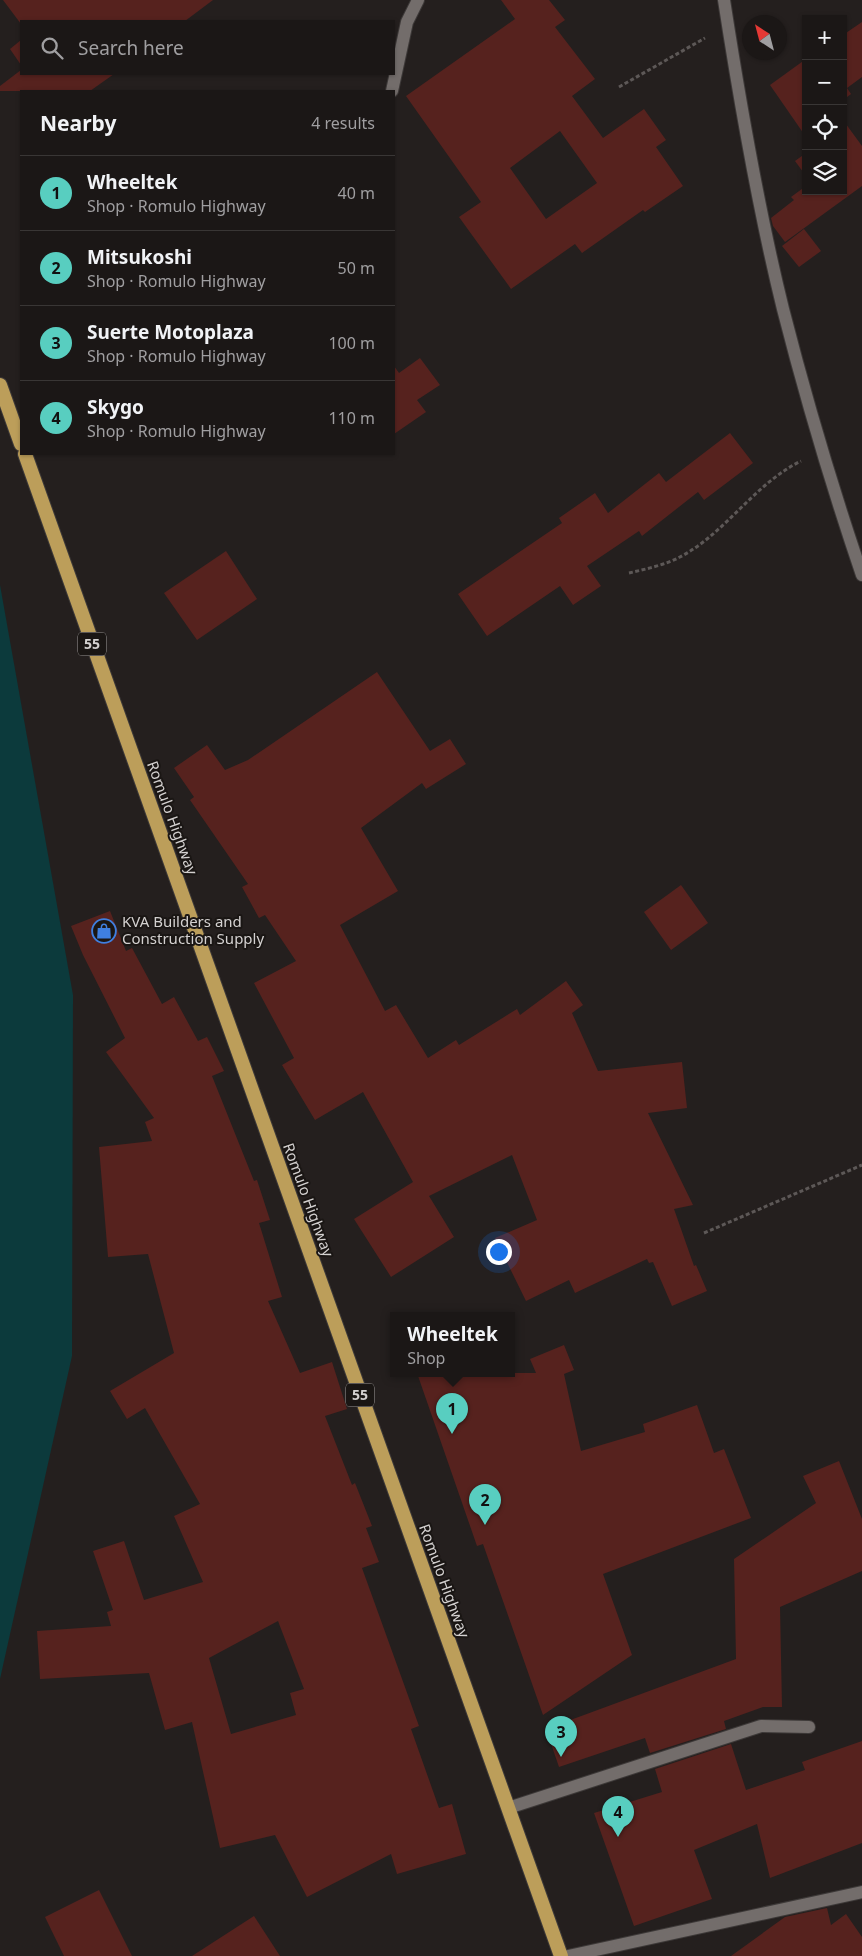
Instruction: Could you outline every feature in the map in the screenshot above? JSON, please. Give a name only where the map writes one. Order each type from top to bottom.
[{"type":"highway","points":[[0,385],[20,441]]},
{"type":"highway","name":"Romulo Highway","points":[[25,455],[561,1956]]},
{"type":"street","points":[[392,90],[407,22],[418,0]]},
{"type":"street","points":[[724,0],[760,200],[779,290],[822,451],[862,575]]},
{"type":"street","points":[[508,1808],[761,1726],[809,1727]]},
{"type":"street","points":[[568,1956],[862,1892]]},
{"type":"path","points":[[619,87],[728,25]]},
{"type":"path","points":[[629,573],[680,557],[701,543],[772,480],[795,464],[822,451]]},
{"type":"path","points":[[704,1233],[862,1165]]},
{"type":"water","points":[[0,585],[73,995],[72,1356],[0,1679]]},
{"type":"building","points":[[3,0],[213,0],[186,20],[20,20],[20,23]]},
{"type":"building","points":[[501,0],[549,0],[565,20],[555,27],[595,79],[572,96],[603,138],[644,109],[666,140],[656,147],[683,186],[645,212],[643,210],[582,253],[575,244],[511,289],[459,217],[481,202],[406,96],[515,19]],"holes":[[[560,131],[597,183],[546,219],[510,168]]]},
{"type":"building","points":[[862,22],[862,77],[847,88],[847,60],[847,32]]},
{"type":"building","points":[[20,41],[20,64],[10,49]]},
{"type":"building","points":[[802,62],[802,131],[770,85]]},
{"type":"building","points":[[20,71],[20,75],[113,75],[91,90],[0,91],[0,86]]},
{"type":"building","points":[[847,88],[851,94],[847,97]]},
{"type":"building","points":[[847,125],[862,146],[862,186],[785,242],[773,226],[771,218],[794,200],[791,197],[802,189],[802,195],[847,195]]},
{"type":"building","points":[[802,156],[802,171],[795,161]]},
{"type":"building","points":[[804,229],[821,251],[799,267],[782,246]]},
{"type":"building","points":[[420,358],[440,385],[417,400],[426,412],[395,433],[395,367],[399,373]]},
{"type":"building","points":[[730,433],[753,463],[704,500],[698,492],[642,536],[639,531],[587,566],[601,586],[573,605],[560,586],[487,636],[458,594],[562,523],[559,518],[595,493],[608,513],[659,473],[666,482]]},
{"type":"building","points":[[226,551],[257,599],[197,640],[164,593]]},
{"type":"building","points":[[377,672],[430,751],[450,739],[466,764],[426,789],[422,783],[361,828],[398,891],[340,925],[385,1011],[396,1005],[428,1058],[456,1040],[459,1045],[517,1009],[520,1015],[566,981],[583,1005],[572,1013],[598,1071],[682,1062],[687,1108],[648,1113],[693,1205],[674,1209],[694,1266],[696,1265],[707,1291],[672,1306],[653,1262],[649,1263],[647,1259],[575,1293],[569,1280],[526,1301],[495,1238],[537,1220],[512,1155],[429,1196],[454,1237],[391,1277],[354,1219],[413,1182],[363,1092],[315,1120],[282,1065],[294,1058],[254,983],[296,961],[265,915],[259,918],[242,887],[248,884],[190,800],[194,797],[174,768],[207,745],[225,770],[248,760]]},
{"type":"building","points":[[681,885],[708,923],[671,950],[644,912]]},
{"type":"building","points":[[110,911],[126,951],[132,948],[162,1004],[174,997],[198,1041],[207,1037],[224,1071],[212,1076],[254,1181],[257,1180],[270,1220],[259,1223],[282,1297],[268,1301],[300,1373],[332,1362],[347,1409],[325,1416],[352,1485],[355,1483],[372,1526],[366,1528],[379,1562],[362,1568],[419,1726],[411,1729],[439,1808],[452,1804],[466,1854],[397,1874],[391,1854],[307,1897],[275,1835],[220,1848],[192,1722],[165,1730],[149,1673],[40,1679],[37,1631],[111,1626],[107,1612],[113,1610],[93,1551],[124,1541],[144,1600],[203,1582],[174,1516],[200,1504],[145,1408],[127,1419],[110,1391],[174,1353],[148,1254],[108,1257],[99,1147],[152,1141],[145,1122],[154,1118],[106,1052],[125,1038],[83,955],[71,926]],"holes":[[[278,1621],[304,1689],[290,1693],[296,1715],[231,1734],[209,1658]]]},
{"type":"building","points":[[564,1345],[574,1370],[564,1374],[581,1451],[645,1432],[643,1424],[697,1405],[714,1453],[724,1449],[751,1518],[603,1574],[632,1655],[543,1715],[483,1544],[477,1546],[418,1377],[515,1377],[515,1373],[536,1373],[530,1359]]},
{"type":"building","points":[[839,1461],[862,1519],[862,1571],[780,1607],[782,1707],[763,1707],[724,1721],[726,1729],[650,1753],[645,1738],[559,1767],[546,1729],[736,1659],[734,1559],[816,1503],[803,1476]]},
{"type":"building","points":[[862,1741],[862,1843],[770,1878],[757,1824],[694,1850],[712,1899],[634,1926],[594,1813],[662,1792],[655,1769],[731,1744],[746,1790],[805,1770],[802,1762]]},
{"type":"building","points":[[99,1890],[132,1956],[64,1956],[45,1917]]},
{"type":"building","points":[[827,1908],[831,1925],[846,1914],[862,1937],[862,1956],[731,1956],[785,1917]]},
{"type":"building","points":[[254,1916],[280,1956],[192,1956]]},
{"type":"place","name":"KVA Builders and Construction Supply","points":[[104,931]]},
{"type":"place","name":"Wheeltek","points":[[452,1434]]},
{"type":"place","name":"Mitsukoshi","points":[[485,1525]]},
{"type":"place","name":"Suerte Motoplaza","points":[[561,1757]]},
{"type":"place","name":"Skygo","points":[[618,1837]]}]
